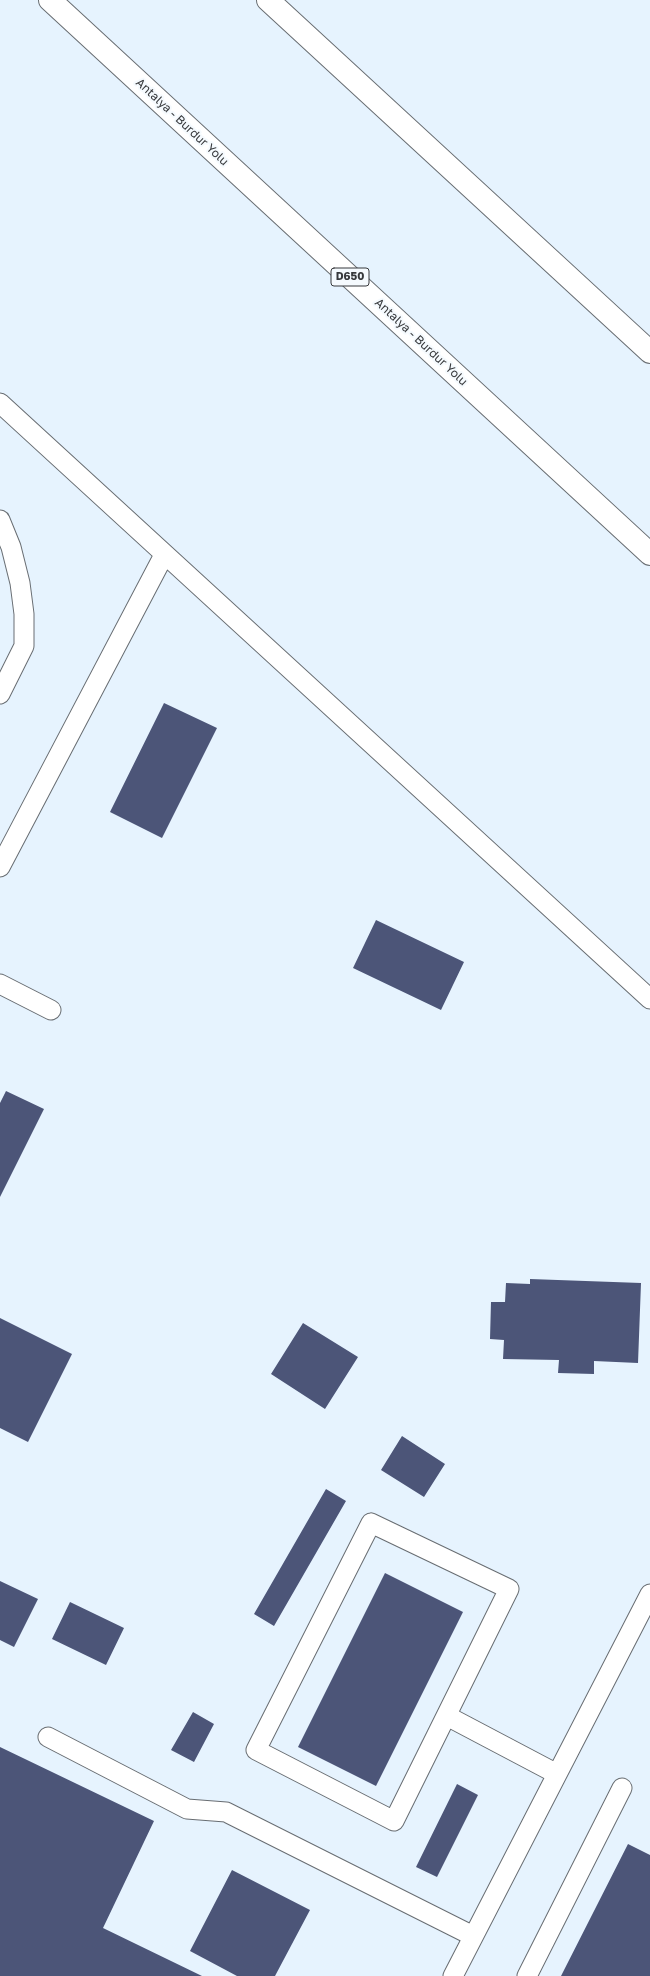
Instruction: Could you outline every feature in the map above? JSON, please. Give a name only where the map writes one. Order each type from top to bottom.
[{"type":"highway","name":"Antalya - Burdur Yolu","points":[[50,0],[650,554]]},
{"type":"highway","points":[[268,0],[650,352]]},
{"type":"lane","points":[[0,403],[650,999]]},
{"type":"lane","points":[[0,520],[10,547],[20,583],[24,627],[24,646],[0,694]]},
{"type":"lane","points":[[0,868],[164,555]]},
{"type":"lane","points":[[0,984],[51,1010]]},
{"type":"lane","points":[[371,1523],[509,1589],[447,1716],[394,1821],[256,1750],[371,1523]]},
{"type":"lane","points":[[453,1976],[650,1594]]},
{"type":"lane","points":[[447,1716],[557,1774]]},
{"type":"lane","points":[[48,1737],[187,1809],[226,1812],[473,1936]]},
{"type":"lane","points":[[527,1976],[622,1788]]},
{"type":"shaded area","points":[[0,0],[650,0],[650,1976],[0,1976]]},
{"type":"building","points":[[164,703],[217,728],[162,838],[110,812]]},
{"type":"building","points":[[376,920],[464,962],[441,1010],[353,968]]},
{"type":"building","points":[[6,1091],[44,1109],[0,1197],[0,1103]]},
{"type":"building","points":[[530,1279],[641,1283],[638,1363],[594,1361],[594,1374],[558,1373],[559,1360],[503,1359],[504,1340],[490,1339],[491,1302],[505,1302],[506,1283],[530,1284]]},
{"type":"building","points":[[0,1318],[72,1354],[28,1442],[0,1428]]},
{"type":"building","points":[[303,1323],[358,1357],[325,1409],[271,1374]]},
{"type":"building","points":[[402,1436],[445,1464],[424,1497],[381,1470]]},
{"type":"building","points":[[326,1489],[346,1501],[274,1626],[254,1614]]},
{"type":"building","points":[[385,1573],[463,1612],[376,1786],[298,1747]]},
{"type":"building","points":[[0,1581],[38,1599],[14,1647],[0,1640]]},
{"type":"building","points":[[70,1602],[124,1628],[106,1665],[52,1639]]},
{"type":"building","points":[[193,1712],[214,1724],[194,1762],[171,1750]]},
{"type":"building","points":[[0,1747],[154,1821],[103,1928],[202,1976],[0,1976]]},
{"type":"building","points":[[457,1784],[478,1795],[437,1877],[416,1867]]},
{"type":"building","points":[[628,1844],[650,1855],[650,1976],[561,1976]]},
{"type":"building","points":[[232,1870],[310,1910],[275,1976],[237,1976],[190,1951]]}]
